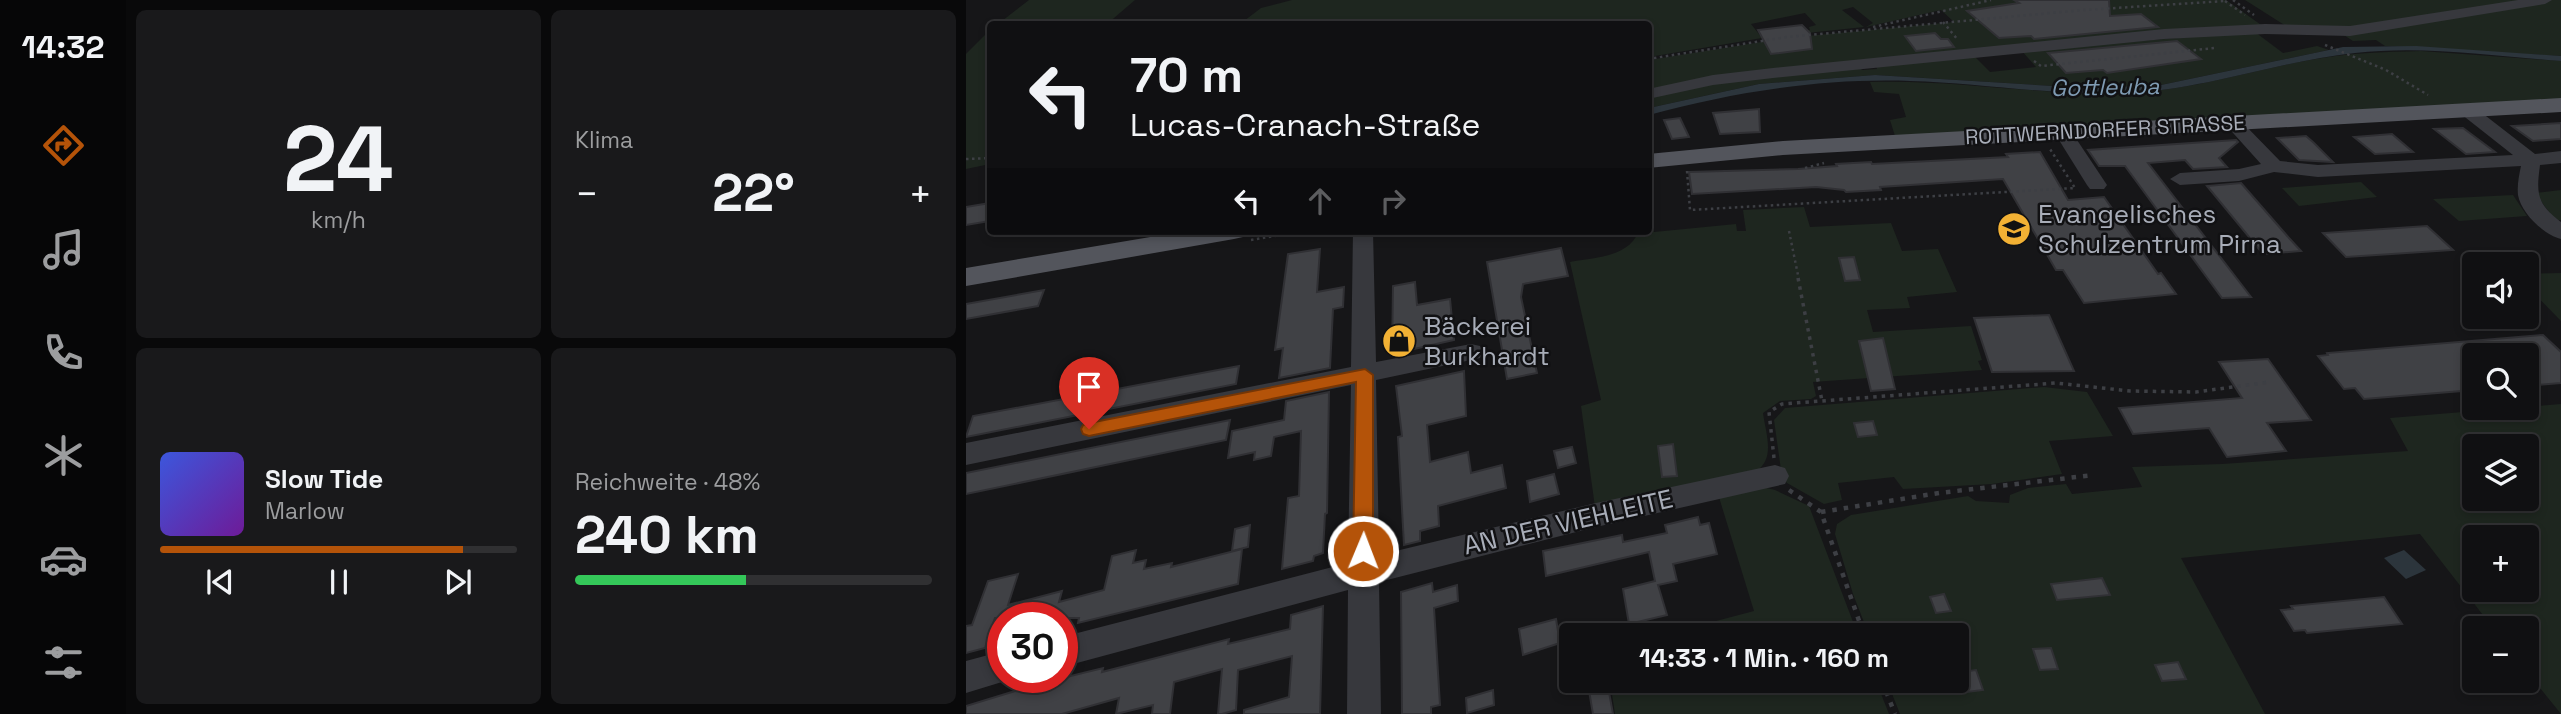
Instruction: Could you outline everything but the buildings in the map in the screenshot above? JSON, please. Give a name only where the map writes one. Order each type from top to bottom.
[{"type":"main road","name":"ROTTWERNDORFER STRASSE","points":[[1652,161],[1731,152],[2559,106]]},
{"type":"main road","points":[[966,277],[1211,235]]},
{"type":"street","points":[[1652,93],[1725,79],[2212,31],[2350,31],[2546,0]]},
{"type":"street","points":[[2459,111],[2531,160]]},
{"type":"street","points":[[2234,124],[2274,166]]},
{"type":"street","points":[[2054,136],[2097,186]]},
{"type":"street","points":[[2180,179],[2239,175],[2274,166],[2318,171],[2561,158]]},
{"type":"street","points":[[2531,160],[2526,197],[2530,205],[2561,233]]},
{"type":"street","points":[[1363,235],[1364,714]]},
{"type":"street","points":[[966,454],[1471,352]]},
{"type":"street","name":"AN DER VIEHLEITE","points":[[1078,648],[1363,572],[1595,515],[1775,476]]},
{"type":"street","points":[[966,677],[987,671]]},
{"type":"path","points":[[1857,30],[1991,0]]},
{"type":"path","points":[[1652,58],[1760,40],[1857,30],[2224,1]]},
{"type":"path","points":[[1901,20],[1908,26]]},
{"type":"path","points":[[1943,22],[1969,53]]},
{"type":"path","points":[[2320,43],[2370,62],[2459,111]]},
{"type":"path","points":[[2028,65],[2224,47]]},
{"type":"path","points":[[2022,48],[2039,66]]},
{"type":"path","points":[[1687,165],[1690,210],[2075,188],[2054,136]]},
{"type":"path","points":[[966,159],[987,158]]},
{"type":"path","points":[[1805,168],[1821,166]]},
{"type":"path","points":[[1789,231],[1822,401]]},
{"type":"path","points":[[1860,623],[1821,512],[1811,502],[1782,486],[1775,476],[1769,412],[1782,404],[2056,383],[2130,391],[2196,393],[2270,382]]},
{"type":"path","points":[[1821,512],[1939,493],[2094,475]]},
{"type":"path","points":[[1887,693],[1895,714]]},
{"type":"shaded area","points":[[1029,0],[1135,0],[1110,21],[1002,21]]},
{"type":"shaded area","points":[[1292,0],[2226,0],[2264,27],[2159,33],[1652,92],[1652,60],[1786,38],[1954,22],[1941,10],[1866,27],[1873,23],[1853,7],[1842,10],[1864,27],[1798,34],[1816,25],[1805,13],[1751,24],[1762,38],[1652,56],[1652,21],[1244,21],[1261,8]]},
{"type":"shaded area","points":[[2245,0],[2561,0],[2561,56],[2385,46],[2376,40],[2353,41],[2333,28],[2286,26]]},
{"type":"shaded area","points":[[2255,32],[2283,53],[2317,46],[2329,50],[2161,85],[2085,88],[1875,75],[1759,84],[1652,107],[1652,95],[1714,82],[1858,65],[1862,70],[1877,69],[1875,64],[1972,54],[1990,72],[2036,67],[2021,50]]},
{"type":"shaded area","points":[[987,33],[987,165],[966,169],[966,54]]},
{"type":"shaded area","points":[[2416,46],[2561,56],[2561,61],[2458,52],[2381,51],[2298,62],[2184,87],[2126,93],[2072,93],[1910,81],[1844,82],[1745,93],[1652,114],[1652,107],[1759,84],[1875,75],[2085,88],[2161,85],[2343,47]]},
{"type":"shaded area","points":[[2421,51],[2561,61],[2561,100],[1895,136],[1890,120],[1906,117],[1899,94],[1874,92],[1870,82],[2126,93],[2196,85],[2324,58]]},
{"type":"shaded area","points":[[2361,182],[2377,197],[2299,206],[2282,188]]},
{"type":"shaded area","points":[[2561,190],[2561,220],[2555,220],[2535,193]]},
{"type":"shaded area","points":[[2513,195],[2527,216],[2459,221],[2433,199]]},
{"type":"shaded area","points":[[1652,202],[1654,232],[1736,224],[1737,231],[1746,231],[1743,210],[1804,207],[1810,227],[1891,223],[1902,251],[1938,249],[1957,292],[1907,297],[1910,308],[1867,310],[1873,332],[1971,326],[1982,360],[1978,361],[1982,370],[1813,382],[1816,396],[1811,399],[1780,401],[1763,413],[1768,453],[1766,460],[1755,472],[1595,507],[1581,406],[1601,400],[1570,262],[1610,255],[1627,247],[1637,235],[1652,235]]},
{"type":"shaded area","points":[[2561,273],[2561,321],[2539,298],[2539,274]]},
{"type":"shaded area","points":[[2044,387],[2087,392],[2113,436],[2049,441],[2062,474],[1992,484],[1903,489],[1894,477],[1838,483],[1842,500],[1824,504],[1787,483],[1782,477],[1774,420],[1785,408]]},
{"type":"shaded area","points":[[2561,404],[2561,714],[2539,687],[2539,616],[2484,616],[2473,602],[2539,602],[2539,525],[2462,525],[2462,588],[2420,534],[2181,558],[2265,714],[1900,714],[1892,693],[1969,693],[1969,623],[1864,623],[1835,534],[1837,524],[1851,515],[1968,496],[1976,501],[2009,503],[2010,495],[2028,488],[2066,484],[2072,494],[2142,487],[2132,467],[2222,464],[2408,451],[2390,418],[2462,412],[2462,420],[2539,420],[2539,406]]},
{"type":"shaded area","points":[[1758,486],[1775,490],[1809,506],[1853,623],[1708,623],[1754,611],[1718,494]]},
{"type":"shaded area","points":[[2404,550],[2426,570],[2406,579],[2384,558]]},
{"type":"shaded area","points":[[1612,693],[1881,693],[1889,714],[1615,714]]},
{"type":"place","name":"Evangelisches Schulzentrum Pirna","points":[[2014,229]]},
{"type":"place","name":"Bäckerei Burkhardt","points":[[1399,341]]},
{"type":"route","points":[[1089,429],[1365,375],[1363,551]]},
{"type":"water label","name":"Gottleuba","points":[[2105,87]]}]
